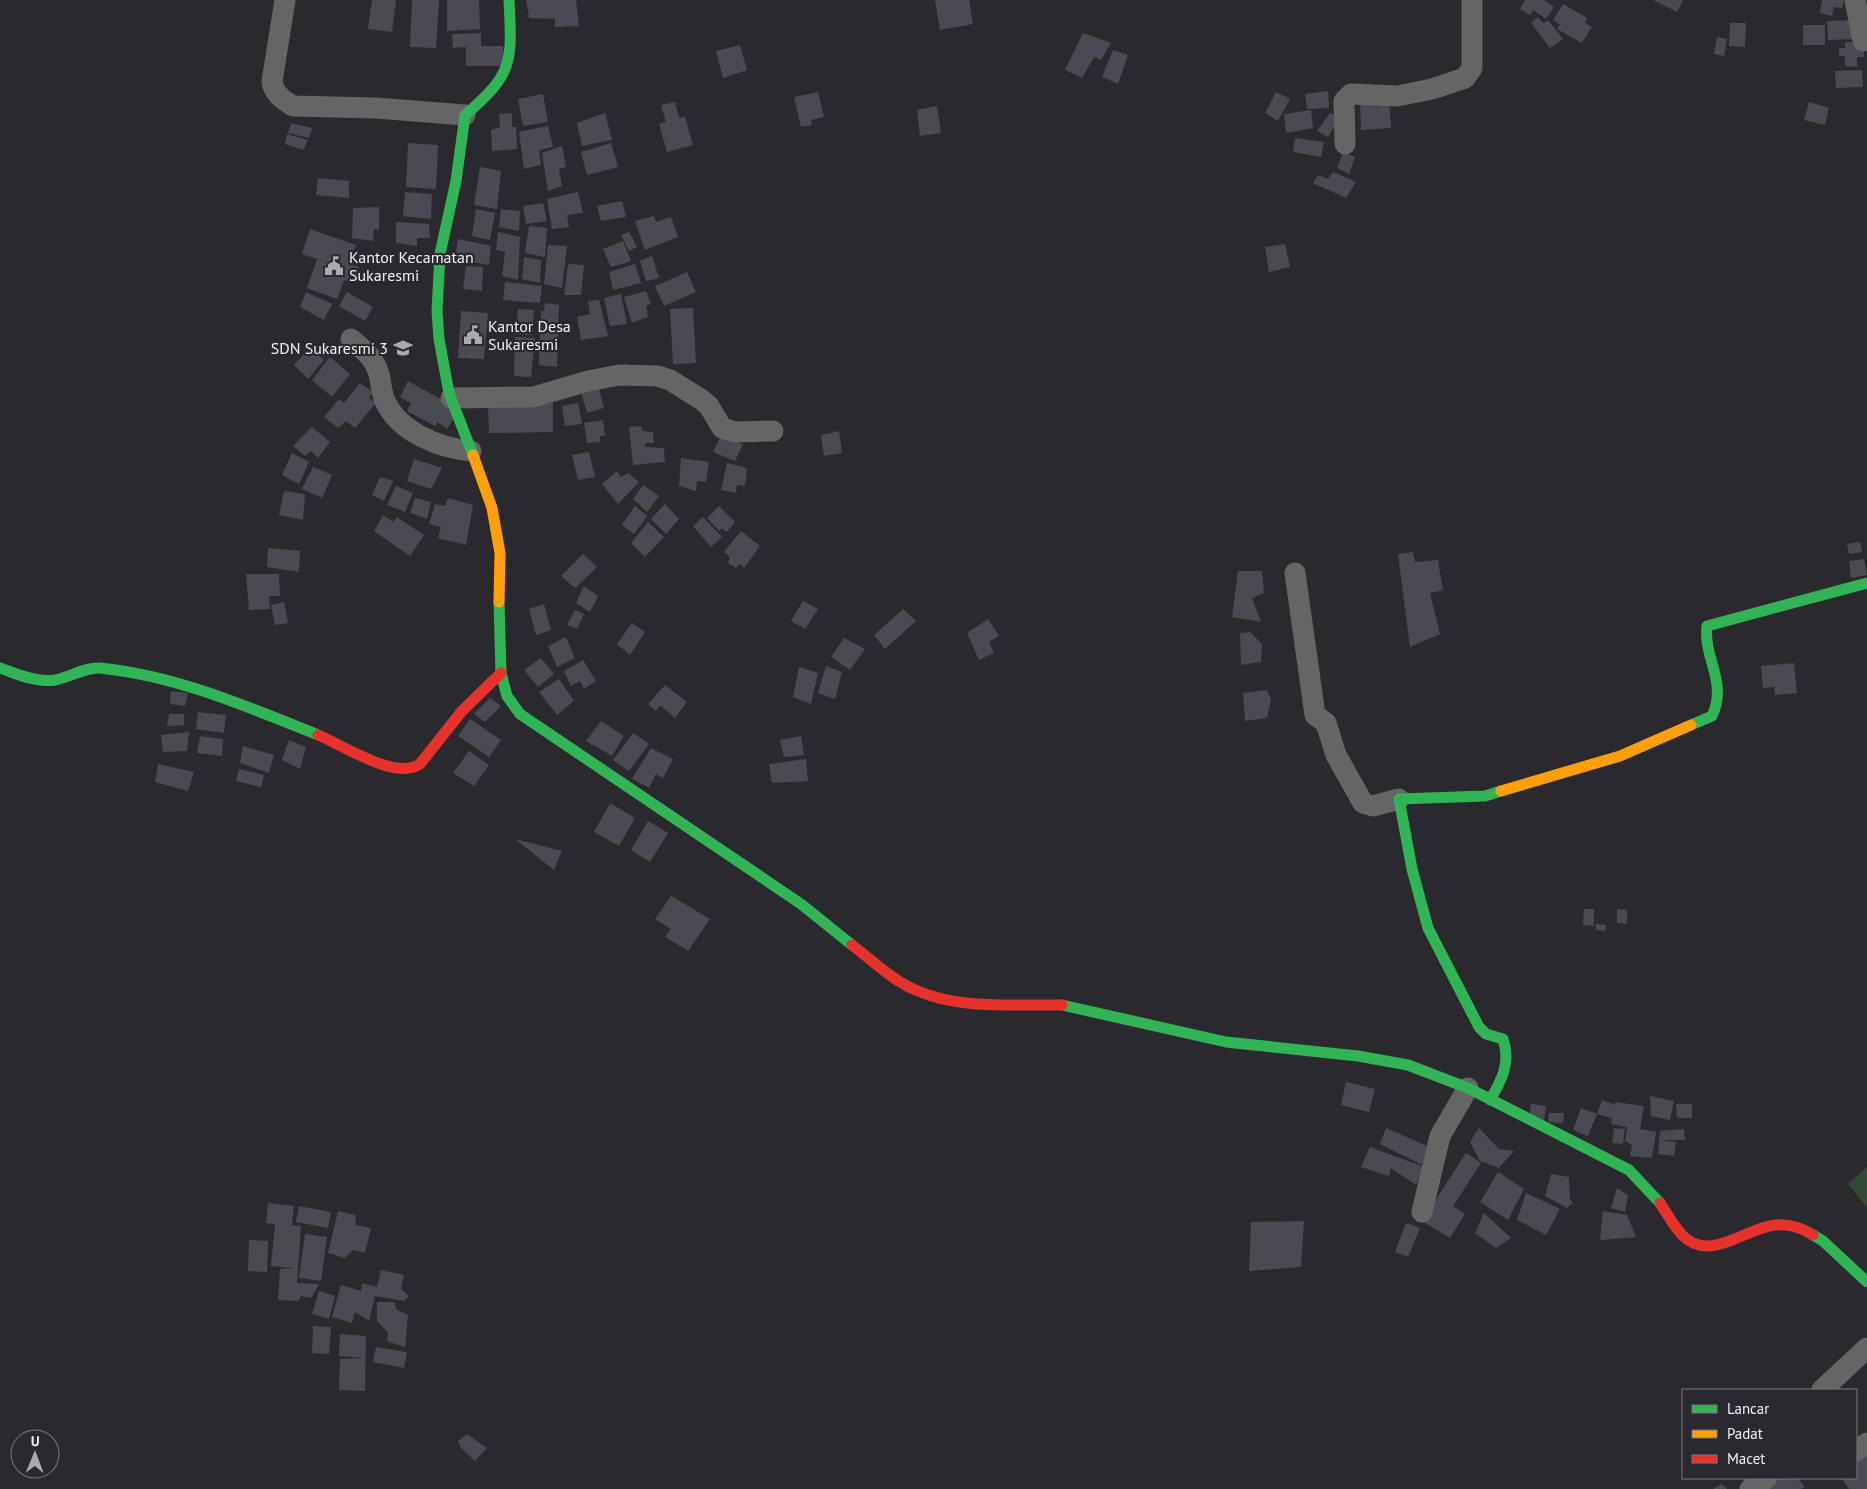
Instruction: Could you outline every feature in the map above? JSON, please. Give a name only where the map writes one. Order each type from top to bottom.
[{"type":"street","points":[[285,0],[272,81],[273,88],[284,101],[293,106],[376,108],[465,115]]},
{"type":"street","points":[[509,0],[511,65],[494,91],[465,115],[456,181],[439,264],[437,311],[439,339],[451,398],[492,508],[500,553],[499,643],[501,673],[508,696],[520,714],[801,904],[894,978],[917,991],[950,1002],[1063,1005],[1226,1042],[1358,1056],[1408,1065],[1468,1088],[1628,1170],[1656,1198],[1683,1236],[1697,1245],[1716,1246],[1776,1224],[1790,1226],[1804,1230],[1823,1241],[1867,1282]]},
{"type":"street","points":[[1345,144],[1344,102],[1350,94],[1396,96],[1432,89],[1466,78],[1472,68],[1472,0]]},
{"type":"street","points":[[1856,0],[1863,41]]},
{"type":"street","points":[[351,339],[372,357],[385,401],[399,421],[416,433],[438,444],[471,451]]},
{"type":"street","points":[[451,398],[533,397],[588,381],[619,375],[658,376],[670,380],[702,400],[709,406],[722,428],[735,432],[773,431]]},
{"type":"street","points":[[1295,573],[1315,715],[1326,724],[1336,755],[1363,803],[1373,806],[1400,798],[1485,796],[1620,756],[1712,716],[1717,709],[1719,697],[1706,634],[1707,626],[1867,584]]},
{"type":"street","points":[[0,668],[24,677],[54,680],[98,668],[163,678],[208,691],[324,737],[394,769],[405,770],[414,769],[420,764],[462,711],[501,673]]},
{"type":"street","points":[[1400,798],[1412,869],[1432,937],[1479,1027],[1486,1034],[1503,1039],[1507,1048],[1508,1061],[1503,1077],[1490,1100]]},
{"type":"street","points":[[1422,1212],[1440,1136],[1468,1088]]},
{"type":"street","points":[[1823,1389],[1867,1348]]},
{"type":"street","points":[[1750,1489],[1766,1479]]},
{"type":"green space","points":[[1867,1167],[1867,1208],[1848,1184]]},
{"type":"building","points":[[372,0],[396,0],[392,32],[368,29]]},
{"type":"building","points":[[412,0],[439,0],[436,48],[410,47]]},
{"type":"building","points":[[447,0],[479,0],[480,29],[447,31]]},
{"type":"building","points":[[526,0],[576,0],[579,26],[555,27],[555,19],[529,18]]},
{"type":"building","points":[[935,0],[969,0],[973,24],[940,30]]},
{"type":"building","points":[[1525,0],[1544,0],[1554,7],[1546,19],[1533,10],[1530,15],[1520,9]]},
{"type":"building","points":[[1653,0],[1683,0],[1677,12]]},
{"type":"building","points":[[1822,0],[1844,0],[1842,8],[1834,7],[1832,16],[1820,13]]},
{"type":"building","points":[[1563,4],[1587,18],[1585,23],[1592,27],[1582,43],[1557,29],[1560,25],[1553,20]]},
{"type":"building","points":[[1538,17],[1543,23],[1548,20],[1563,39],[1550,48],[1531,23]]},
{"type":"building","points":[[1855,20],[1856,39],[1828,40],[1827,21]]},
{"type":"building","points":[[1730,23],[1746,23],[1745,47],[1729,46]]},
{"type":"building","points":[[1803,25],[1825,25],[1825,45],[1803,45]]},
{"type":"building","points":[[481,33],[481,46],[503,46],[504,66],[466,66],[466,47],[453,48],[452,34]]},
{"type":"building","points":[[1083,33],[1111,43],[1101,60],[1094,57],[1082,78],[1065,70]]},
{"type":"building","points":[[1717,37],[1727,39],[1724,56],[1714,54]]},
{"type":"building","points":[[1845,42],[1860,42],[1864,49],[1864,57],[1857,57],[1857,67],[1845,66],[1845,56],[1839,56],[1839,48],[1845,48]]},
{"type":"building","points":[[740,45],[747,70],[723,78],[716,51]]},
{"type":"building","points":[[1113,50],[1128,55],[1118,84],[1102,77]]},
{"type":"building","points":[[1862,70],[1863,87],[1836,88],[1835,71]]},
{"type":"building","points":[[1328,91],[1329,108],[1307,109],[1305,94]]},
{"type":"building","points":[[818,92],[824,117],[811,120],[812,125],[801,127],[794,97]]},
{"type":"building","points":[[1276,92],[1290,99],[1278,121],[1265,113]]},
{"type":"building","points":[[543,94],[548,122],[523,126],[518,99]]},
{"type":"building","points":[[1389,100],[1391,128],[1361,130],[1360,102]]},
{"type":"building","points":[[675,102],[679,118],[685,117],[693,145],[667,152],[659,124],[666,122],[661,105]]},
{"type":"building","points":[[1809,102],[1829,108],[1825,125],[1804,120]]},
{"type":"building","points":[[937,106],[941,133],[920,136],[917,110]]},
{"type":"building","points":[[1311,110],[1313,128],[1286,133],[1284,114]]},
{"type":"building","points":[[512,113],[512,127],[516,127],[517,149],[492,151],[491,130],[500,127],[499,114]]},
{"type":"building","points":[[605,113],[612,140],[582,146],[577,123]]},
{"type":"building","points":[[1330,113],[1340,117],[1328,137],[1317,131]]},
{"type":"building","points":[[291,123],[312,128],[309,138],[288,133]]},
{"type":"building","points":[[548,126],[553,147],[539,150],[541,165],[524,169],[519,132]]},
{"type":"building","points":[[287,134],[308,140],[303,150],[285,144]]},
{"type":"building","points":[[1295,138],[1324,142],[1321,157],[1293,152]]},
{"type":"building","points":[[408,143],[438,145],[436,189],[406,187]]},
{"type":"building","points":[[611,143],[618,167],[587,175],[581,152]]},
{"type":"building","points":[[562,146],[566,167],[559,169],[562,186],[548,191],[542,153]]},
{"type":"building","points":[[1343,152],[1355,157],[1349,174],[1337,168]]},
{"type":"building","points":[[480,167],[501,171],[497,209],[474,205]]},
{"type":"building","points":[[1333,172],[1356,182],[1346,198],[1313,183],[1318,175],[1328,179]]},
{"type":"building","points":[[318,178],[349,181],[349,198],[316,195]]},
{"type":"building","points":[[405,192],[432,194],[431,219],[403,216]]},
{"type":"building","points":[[578,192],[583,213],[567,215],[569,227],[552,229],[547,199]]},
{"type":"building","points":[[622,201],[626,217],[601,221],[597,206]]},
{"type":"building","points":[[543,203],[547,221],[526,224],[523,206]]},
{"type":"building","points":[[379,207],[379,230],[374,229],[373,241],[352,238],[353,208]]},
{"type":"building","points":[[476,209],[495,213],[490,240],[472,236]]},
{"type":"building","points":[[501,209],[520,211],[519,231],[499,227]]},
{"type":"building","points":[[654,216],[656,222],[671,217],[678,237],[645,250],[635,221]]},
{"type":"building","points":[[396,222],[429,224],[430,238],[417,238],[417,246],[396,243]]},
{"type":"building","points":[[529,226],[547,228],[545,257],[525,253]]},
{"type":"building","name":"Kantor Kecamatan Sukaresmi","points":[[310,229],[356,245],[349,264],[359,267],[354,283],[344,280],[337,299],[307,288],[317,259],[302,254]]},
{"type":"building","points":[[498,232],[520,237],[518,280],[502,276],[505,252],[496,250]]},
{"type":"building","points":[[629,232],[637,247],[629,251],[621,235]]},
{"type":"building","points":[[458,239],[491,246],[489,265],[455,259]]},
{"type":"building","points":[[623,241],[631,261],[611,267],[603,249]]},
{"type":"building","points":[[1285,244],[1290,267],[1269,272],[1265,247]]},
{"type":"building","points":[[548,245],[567,246],[562,288],[544,284]]},
{"type":"building","points":[[652,256],[659,278],[646,281],[640,261]]},
{"type":"building","points":[[524,257],[541,260],[540,283],[522,279]]},
{"type":"building","points":[[568,264],[584,265],[581,295],[564,295]]},
{"type":"building","points":[[635,264],[641,283],[613,290],[609,272]]},
{"type":"building","points":[[466,266],[483,267],[482,291],[463,289]]},
{"type":"building","points":[[687,272],[696,292],[664,306],[655,286]]},
{"type":"building","points":[[505,282],[542,286],[540,303],[503,300]]},
{"type":"building","points":[[646,291],[651,304],[646,306],[648,317],[632,323],[624,297]]},
{"type":"building","points":[[306,292],[332,304],[324,320],[300,307]]},
{"type":"building","points":[[347,292],[373,307],[365,321],[339,306]]},
{"type":"building","points":[[621,294],[627,324],[610,326],[604,298]]},
{"type":"building","points":[[599,300],[608,336],[581,340],[577,317],[590,314],[588,301]]},
{"type":"building","points":[[545,303],[559,305],[557,367],[539,365],[541,311],[544,311]]},
{"type":"building","points":[[693,308],[696,363],[673,364],[670,309]]},
{"type":"building","points":[[518,309],[534,310],[532,335],[516,334]]},
{"type":"building","name":"Kantor Desa Sukaresmi","points":[[461,311],[488,313],[484,359],[458,358]]},
{"type":"building","points":[[515,337],[535,338],[531,377],[514,376]]},
{"type":"building","points":[[310,347],[324,360],[308,379],[294,365]]},
{"type":"building","points":[[330,357],[350,374],[332,397],[312,380]]},
{"type":"building","points":[[408,381],[446,402],[454,418],[447,429],[437,422],[435,426],[407,411],[411,403],[400,397]]},
{"type":"building","points":[[360,383],[373,392],[369,398],[376,403],[355,428],[346,421],[338,428],[324,417],[339,399],[344,403]]},
{"type":"building","points":[[598,385],[604,408],[587,413],[580,389]]},
{"type":"building","points":[[553,403],[553,432],[489,433],[488,404]]},
{"type":"building","points":[[578,403],[582,424],[565,426],[562,406]]},
{"type":"building","points":[[603,420],[605,436],[600,436],[600,442],[587,443],[584,423]]},
{"type":"building","points":[[641,426],[643,431],[653,432],[654,443],[645,443],[645,447],[664,448],[665,462],[633,465],[629,427]]},
{"type":"building","points":[[312,427],[330,442],[318,458],[311,451],[305,456],[293,446]]},
{"type":"building","points":[[839,431],[842,453],[824,456],[821,435]]},
{"type":"building","points":[[721,436],[743,444],[735,461],[713,452]]},
{"type":"building","points":[[589,452],[595,477],[578,480],[572,455]]},
{"type":"building","points":[[292,453],[309,462],[299,484],[282,475]]},
{"type":"building","points":[[681,458],[709,462],[706,482],[697,481],[696,491],[679,486]]},
{"type":"building","points":[[414,459],[442,468],[431,489],[407,481]]},
{"type":"building","points":[[727,463],[747,468],[745,486],[737,485],[736,493],[721,490]]},
{"type":"building","points":[[313,467],[332,475],[322,498],[302,489]]},
{"type":"building","points":[[617,471],[621,477],[628,473],[639,482],[618,504],[602,484]]},
{"type":"building","points":[[380,477],[393,481],[384,501],[372,495]]},
{"type":"building","points":[[643,485],[659,496],[647,512],[633,499]]},
{"type":"building","points":[[396,486],[413,493],[405,512],[387,505]]},
{"type":"building","points":[[284,491],[305,494],[303,520],[279,515]]},
{"type":"building","points":[[415,498],[431,502],[427,519],[410,513]]},
{"type":"building","points":[[448,498],[473,505],[466,545],[438,538],[441,527],[429,524],[435,504],[445,506]]},
{"type":"building","points":[[665,504],[679,519],[666,534],[651,519]]},
{"type":"building","points":[[635,506],[647,516],[634,534],[622,525]]},
{"type":"building","points":[[719,506],[735,522],[727,532],[722,528],[719,531],[707,518]]},
{"type":"building","points":[[383,515],[393,522],[397,517],[424,535],[410,556],[374,531]]},
{"type":"building","points":[[703,517],[722,537],[711,547],[693,526]]},
{"type":"building","points":[[648,522],[664,537],[645,557],[631,543]]},
{"type":"building","points":[[741,531],[760,546],[744,568],[740,564],[736,568],[728,563],[730,557],[724,552]]},
{"type":"building","points":[[1860,542],[1862,552],[1849,554],[1847,544]]},
{"type":"building","points":[[268,548],[300,551],[299,572],[267,567]]},
{"type":"building","points":[[1413,552],[1415,562],[1438,560],[1443,590],[1430,593],[1440,634],[1410,647],[1398,554]]},
{"type":"building","points":[[583,554],[597,567],[575,588],[561,576]]},
{"type":"building","points":[[1864,559],[1867,575],[1851,578],[1849,561]]},
{"type":"building","points":[[1238,571],[1262,571],[1264,593],[1252,598],[1261,622],[1232,617]]},
{"type":"building","points":[[246,574],[279,574],[280,596],[269,596],[270,609],[249,610]]},
{"type":"building","points":[[584,586],[598,596],[590,612],[576,603]]},
{"type":"building","points":[[803,601],[818,609],[805,629],[791,621]]},
{"type":"building","points":[[284,602],[288,623],[275,625],[271,605]]},
{"type":"building","points":[[544,604],[551,630],[536,635],[529,609]]},
{"type":"building","points":[[903,609],[916,621],[885,649],[874,635]]},
{"type":"building","points":[[575,610],[584,614],[577,629],[567,625]]},
{"type":"building","points":[[988,619],[999,636],[989,642],[994,653],[979,660],[967,633]]},
{"type":"building","points":[[632,623],[645,632],[630,655],[617,644]]},
{"type":"building","points":[[1250,632],[1262,644],[1261,662],[1241,665],[1240,633]]},
{"type":"building","points":[[566,637],[575,658],[557,667],[548,646]]},
{"type":"building","points":[[844,638],[865,649],[850,670],[831,657]]},
{"type":"building","points":[[541,658],[554,674],[538,687],[524,670]]},
{"type":"building","points":[[583,660],[596,681],[584,689],[580,681],[571,686],[564,671]]},
{"type":"building","points":[[1794,663],[1797,693],[1775,695],[1774,687],[1763,688],[1761,666]]},
{"type":"building","points":[[826,666],[842,672],[835,699],[818,693]]},
{"type":"building","points":[[799,667],[818,673],[811,704],[793,697]]},
{"type":"building","points":[[559,679],[574,701],[557,715],[539,692]]},
{"type":"building","points":[[665,685],[687,702],[675,718],[660,705],[656,711],[648,704]]},
{"type":"building","points":[[1267,690],[1271,699],[1267,718],[1245,721],[1243,693]]},
{"type":"building","points":[[171,691],[188,693],[185,706],[170,704]]},
{"type":"building","points":[[490,698],[501,706],[485,722],[474,714]]},
{"type":"building","points":[[198,712],[226,715],[224,733],[196,729]]},
{"type":"building","points":[[169,714],[184,714],[184,725],[167,726]]},
{"type":"building","points":[[470,719],[501,740],[489,757],[458,736]]},
{"type":"building","points":[[601,721],[624,736],[612,756],[586,741]]},
{"type":"building","points":[[189,732],[187,751],[163,752],[161,735]]},
{"type":"building","points":[[633,733],[649,744],[629,771],[613,760]]},
{"type":"building","points":[[200,736],[223,739],[222,756],[197,753]]},
{"type":"building","points":[[801,736],[804,755],[784,757],[780,740]]},
{"type":"building","points":[[289,740],[306,747],[300,769],[282,760]]},
{"type":"building","points":[[243,746],[274,755],[269,773],[240,763]]},
{"type":"building","points":[[651,748],[673,759],[663,778],[656,774],[649,788],[632,779]]},
{"type":"building","points":[[469,751],[489,765],[474,786],[453,773]]},
{"type":"building","points":[[806,759],[808,781],[772,783],[769,764]]},
{"type":"building","points":[[158,764],[194,772],[188,791],[155,782]]},
{"type":"building","points":[[239,769],[264,775],[261,787],[236,781]]},
{"type":"building","points":[[610,803],[635,818],[619,846],[594,832]]},
{"type":"building","points":[[648,821],[668,833],[650,862],[631,850]]},
{"type":"building","points":[[515,839],[562,851],[554,870]]},
{"type":"building","points":[[671,896],[710,919],[688,951],[665,937],[671,929],[655,919]]},
{"type":"building","points":[[1584,909],[1594,909],[1594,926],[1583,925]]},
{"type":"building","points":[[1617,909],[1627,910],[1627,924],[1617,923]]},
{"type":"building","points":[[1596,924],[1606,925],[1605,931],[1596,930]]},
{"type":"building","points":[[1346,1082],[1375,1089],[1369,1112],[1341,1105]]},
{"type":"building","points":[[1650,1096],[1674,1101],[1670,1120],[1651,1116]]},
{"type":"building","points":[[1602,1100],[1616,1105],[1615,1102],[1644,1106],[1640,1129],[1656,1132],[1652,1158],[1630,1156],[1632,1145],[1625,1141],[1627,1127],[1611,1124],[1612,1118],[1597,1114]]},
{"type":"building","points":[[1531,1104],[1546,1106],[1544,1120],[1529,1118]]},
{"type":"building","points":[[1676,1104],[1692,1104],[1692,1118],[1677,1118]]},
{"type":"building","points":[[1581,1108],[1597,1114],[1588,1136],[1573,1130]]},
{"type":"building","points":[[1549,1113],[1564,1113],[1563,1123],[1548,1122]]},
{"type":"building","points":[[1386,1128],[1427,1146],[1422,1165],[1380,1144]]},
{"type":"building","points":[[1479,1128],[1499,1149],[1514,1151],[1499,1168],[1480,1161],[1470,1142]]},
{"type":"building","points":[[1614,1128],[1625,1129],[1623,1144],[1612,1143]]},
{"type":"building","points":[[1684,1129],[1685,1140],[1661,1140],[1676,1142],[1674,1156],[1658,1154],[1660,1131]]},
{"type":"building","points":[[1370,1147],[1424,1167],[1416,1185],[1391,1168],[1389,1176],[1361,1167]]},
{"type":"building","points":[[1466,1153],[1481,1163],[1453,1206],[1465,1214],[1450,1238],[1422,1221]]},
{"type":"building","points":[[1498,1172],[1524,1189],[1508,1220],[1480,1202]]},
{"type":"building","points":[[1551,1174],[1569,1177],[1570,1199],[1573,1203],[1567,1208],[1545,1196]]},
{"type":"building","points":[[1617,1188],[1628,1195],[1625,1212],[1611,1208]]},
{"type":"building","points":[[1526,1193],[1560,1209],[1546,1235],[1517,1220]]},
{"type":"building","points":[[268,1203],[294,1206],[292,1225],[301,1226],[297,1283],[319,1284],[311,1298],[301,1296],[298,1301],[278,1300],[280,1269],[295,1268],[271,1266],[275,1224],[266,1223]]},
{"type":"building","points":[[299,1206],[331,1212],[328,1228],[296,1222]]},
{"type":"building","points":[[338,1211],[355,1215],[356,1225],[371,1228],[365,1253],[353,1250],[345,1258],[328,1253]]},
{"type":"building","points":[[1603,1211],[1627,1215],[1636,1237],[1600,1240]]},
{"type":"building","points":[[1484,1213],[1511,1238],[1496,1248],[1475,1233]]},
{"type":"building","points":[[1304,1221],[1301,1267],[1249,1271],[1251,1222]]},
{"type":"building","points":[[1406,1223],[1420,1228],[1408,1257],[1395,1252]]},
{"type":"building","points":[[305,1234],[327,1237],[321,1281],[299,1278]]},
{"type":"building","points":[[249,1240],[268,1241],[267,1272],[248,1271]]},
{"type":"building","points":[[381,1270],[404,1275],[401,1289],[409,1296],[404,1301],[375,1296],[369,1321],[355,1312],[352,1323],[332,1317],[341,1285],[361,1291],[362,1283],[377,1287]]},
{"type":"building","points":[[319,1291],[335,1296],[329,1319],[312,1314]]},
{"type":"building","points":[[377,1302],[394,1302],[397,1310],[408,1315],[405,1347],[387,1341],[388,1332],[377,1321]]},
{"type":"building","points":[[313,1326],[331,1327],[329,1354],[312,1353]]},
{"type":"building","points":[[340,1334],[366,1336],[365,1391],[339,1390],[340,1359],[364,1358],[339,1356]]},
{"type":"building","points":[[376,1347],[407,1352],[404,1368],[373,1362]]},
{"type":"building","points":[[467,1434],[487,1448],[475,1461],[461,1448],[458,1441]]},
{"type":"building","points":[[1867,1454],[1867,1489],[1849,1489],[1842,1479],[1857,1479],[1857,1459]]},
{"type":"building","points":[[1780,1479],[1798,1479],[1805,1487],[1801,1489],[1765,1489]]},
{"type":"building","points":[[1722,1484],[1727,1489],[1713,1489]]},
{"type":"traffic: fast","points":[[473,455],[449,393],[439,339],[437,311],[440,254],[456,181],[465,115],[493,88],[501,77],[506,65],[510,38],[509,0]]},
{"type":"traffic: fast","points":[[1691,725],[1712,716],[1716,704],[1716,681],[1708,649],[1707,626],[1867,583]]},
{"type":"traffic: fast","points":[[499,602],[501,673],[507,696],[520,714],[801,904],[852,945]]},
{"type":"traffic: fast","points":[[0,668],[27,677],[48,681],[95,668],[129,672],[184,685],[264,713],[318,735]]},
{"type":"traffic: fast","points":[[1490,1100],[1506,1063],[1503,1039],[1486,1034],[1479,1027],[1428,928],[1412,869],[1399,799],[1485,796],[1501,791]]},
{"type":"traffic: fast","points":[[1062,1005],[1226,1042],[1358,1056],[1408,1065],[1468,1088],[1629,1170],[1660,1203]]},
{"type":"traffic: fast","points":[[1813,1235],[1823,1241],[1867,1282]]},
{"type":"traffic: slow","points":[[473,455],[492,508],[500,553],[499,602]]},
{"type":"traffic: slow","points":[[1501,791],[1620,756],[1691,725]]},
{"type":"traffic: jam","points":[[318,735],[369,760],[397,768],[410,768],[420,764],[462,711],[501,673]]},
{"type":"traffic: jam","points":[[852,945],[900,982],[935,997],[971,1004],[1062,1005]]},
{"type":"traffic: jam","points":[[1660,1203],[1682,1235],[1693,1243],[1704,1246],[1728,1242],[1764,1227],[1776,1225],[1796,1227],[1813,1235]]},
{"type":"place","name":"Kantor Kecamatan Sukaresmi","points":[[334,266]]},
{"type":"place","name":"Kantor Desa Sukaresmi","points":[[473,335]]},
{"type":"place","name":"SDN Sukaresmi 3","points":[[403,348]]}]
